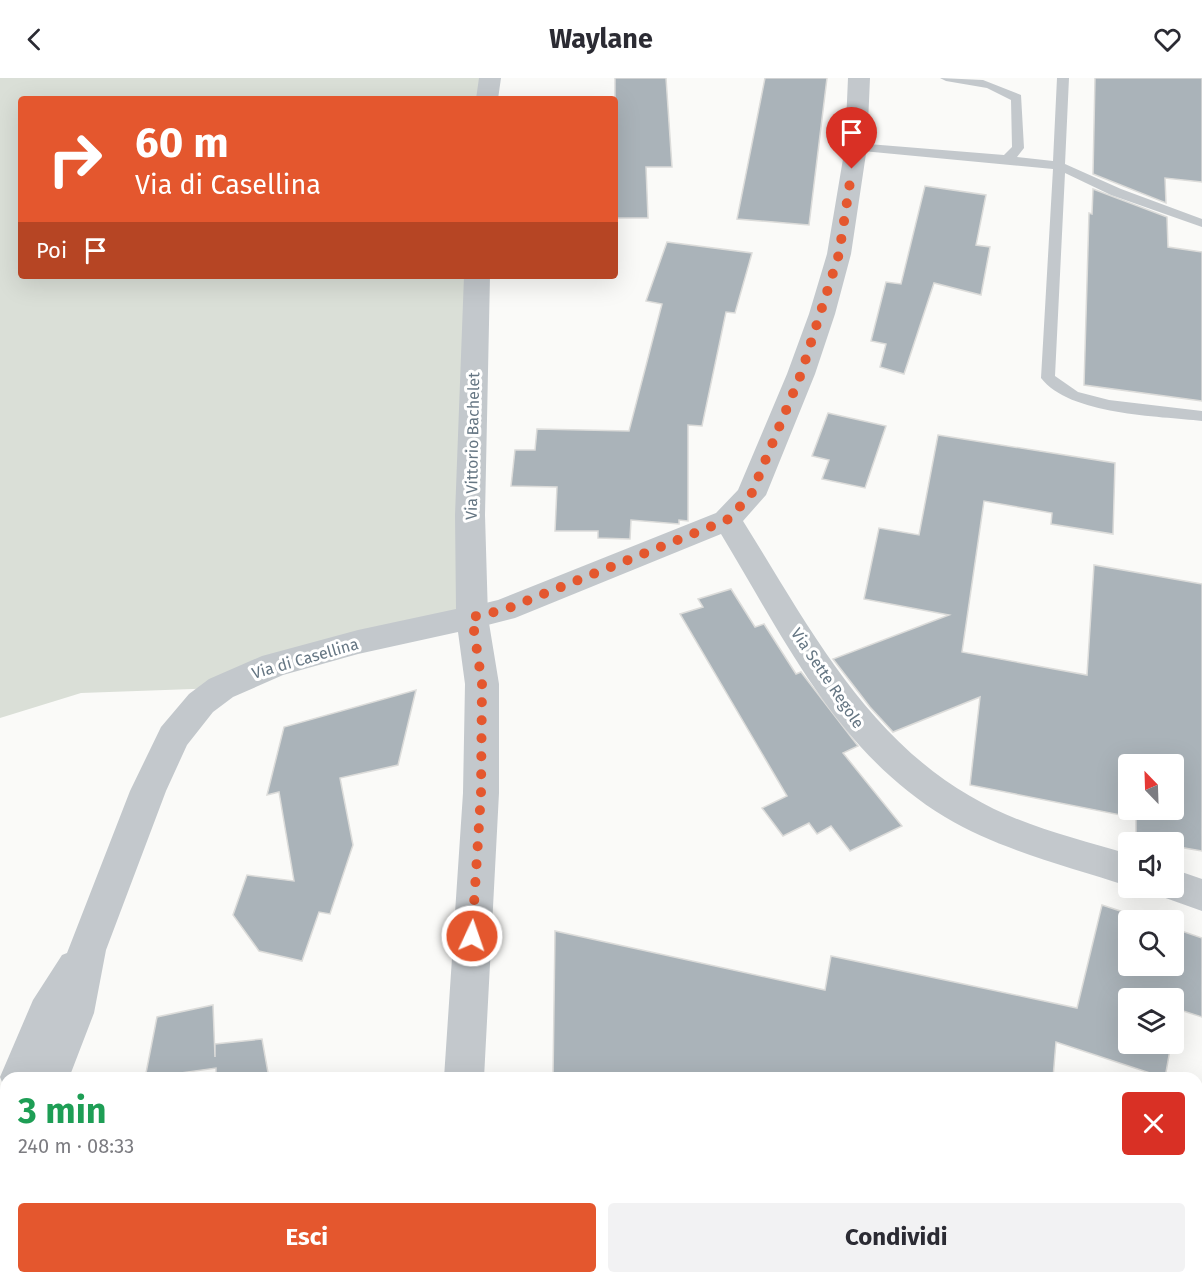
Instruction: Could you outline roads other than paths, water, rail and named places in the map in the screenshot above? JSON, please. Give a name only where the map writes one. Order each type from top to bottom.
[{"type":"street","points":[[488,96],[490,78]]},
{"type":"street","name":"Via di Casellina","points":[[51,1072],[74,1013],[87,950],[159,763],[173,738],[201,703],[221,688],[274,665],[358,642],[504,610],[727,520],[751,495],[805,364],[839,254],[856,147],[859,78]]},
{"type":"street","name":"Via Vittorio Bachelet","points":[[472,617],[470,515],[477,279]]},
{"type":"street","name":"Via Sette Regole","points":[[727,520],[839,700],[867,735],[907,772],[954,806],[990,823],[1118,867]]},
{"type":"street","points":[[464,1072],[481,793],[482,684],[472,617]]},
{"type":"street","points":[[1184,889],[1202,895]]},
{"type":"street","name":"Via di Casellina","points":[[22,1072],[46,1013],[87,950]]},
{"type":"lane","points":[[946,78],[982,82],[1002,88],[1017,98],[1018,148],[1007,159]]},
{"type":"lane","points":[[1063,78],[1048,378],[1073,395],[1109,405],[1202,416]]},
{"type":"lane","points":[[856,147],[1007,159],[1059,166],[1116,192],[1202,223]]}]
